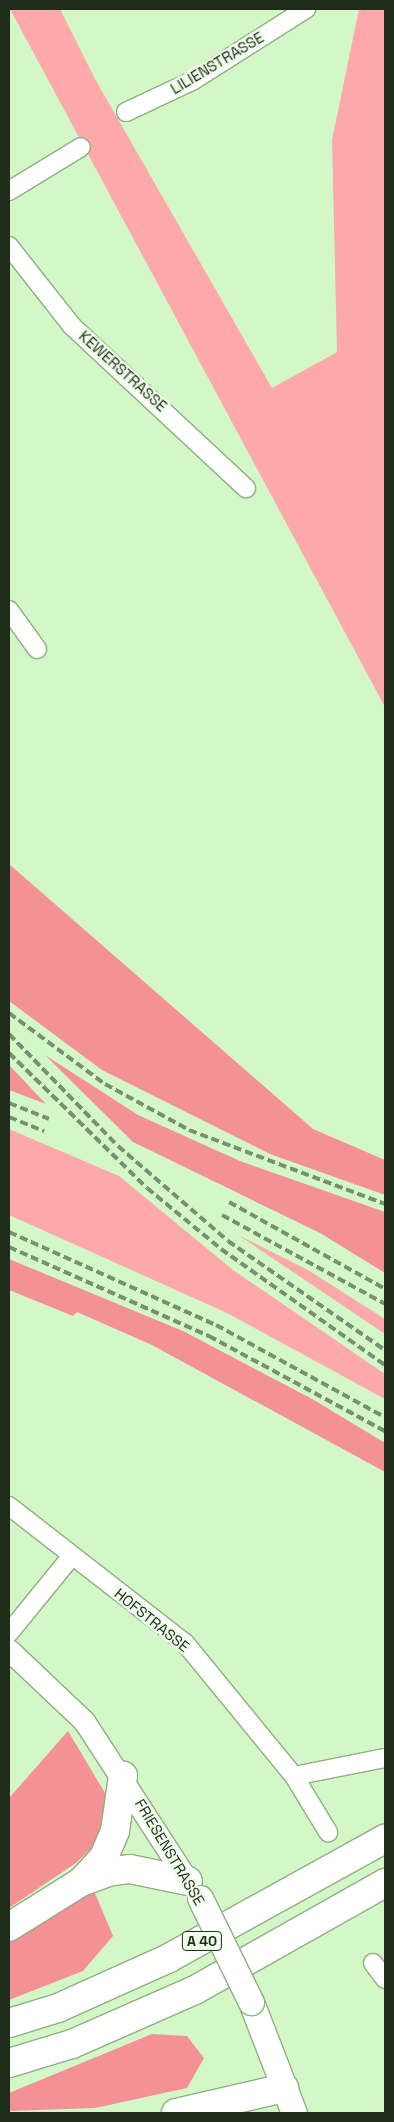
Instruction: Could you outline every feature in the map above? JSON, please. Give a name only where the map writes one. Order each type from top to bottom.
[{"type":"highway","points":[[9,1927],[81,1882],[104,1857],[115,1831],[123,1776]]},
{"type":"highway","name":"A 40","points":[[9,2023],[58,2008],[170,1958],[385,1839]]},
{"type":"highway","points":[[81,1882],[130,1869],[194,1890]]},
{"type":"highway","name":"A 40","points":[[9,2063],[72,2044],[195,1990],[385,1882]]},
{"type":"highway","points":[[176,2113],[284,2088]]},
{"type":"main road","name":"FRIESENSTRASSE","points":[[194,1890],[251,2002],[294,2113]]},
{"type":"street","name":"LILIENSTRASSE","points":[[126,112],[194,80],[306,9]]},
{"type":"street","points":[[9,191],[81,147]]},
{"type":"street","name":"KEWERSTRASSE","points":[[9,246],[72,326],[246,488]]},
{"type":"street","points":[[9,610],[37,649]]},
{"type":"street","name":"HOFSTRASSE","points":[[9,1506],[71,1557],[185,1643],[294,1776],[328,1832]]},
{"type":"street","points":[[9,1633],[71,1557]]},
{"type":"street","name":"FRIESENSTRASSE","points":[[9,1650],[84,1721],[123,1776],[194,1890]]},
{"type":"street","points":[[294,1776],[385,1758]]},
{"type":"street","points":[[373,1963],[385,1979]]},
{"type":"shaded area","points":[[10,9],[60,9],[95,79],[272,388],[337,352],[332,140],[359,9],[385,9],[385,707]]},
{"type":"shaded area","points":[[9,864],[313,1129],[385,1160],[385,1195],[270,1154],[102,1070],[9,1001]]},
{"type":"shaded area","points":[[45,1055],[138,1115],[240,1161],[385,1212],[385,1273],[320,1233],[133,1142]]},
{"type":"shaded area","points":[[9,1065],[46,1104],[9,1090]]},
{"type":"shaded area","points":[[9,1129],[119,1176],[233,1270],[385,1374],[385,1399],[227,1313],[9,1215]]},
{"type":"shaded area","points":[[238,1235],[308,1270],[385,1319],[385,1334]]},
{"type":"shaded area","points":[[9,1259],[183,1331],[314,1400],[385,1443],[385,1472],[152,1345],[77,1312],[73,1316],[9,1290]]},
{"type":"shaded area","points":[[68,1731],[108,1798],[98,1842],[76,1863],[9,1908],[9,1798]]},
{"type":"shaded area","points":[[94,1891],[113,1936],[83,1971],[9,2000],[9,1938]]},
{"type":"shaded area","points":[[152,2034],[187,2036],[204,2058],[187,2088],[95,2108],[9,2111],[9,2093]]},
{"type":"railway","points":[[9,1013],[105,1084],[189,1130],[385,1204]]},
{"type":"railway","points":[[9,1034],[118,1146],[228,1241],[385,1350]]},
{"type":"railway","points":[[9,1053],[147,1188],[221,1249],[385,1365]]},
{"type":"railway","points":[[9,1103],[49,1119]]},
{"type":"railway","points":[[9,1117],[44,1131]]},
{"type":"railway","points":[[229,1202],[385,1289]]},
{"type":"railway","points":[[222,1215],[385,1304]]},
{"type":"railway","points":[[9,1232],[216,1325],[385,1417]]},
{"type":"railway","points":[[9,1247],[209,1336],[385,1431]]}]
